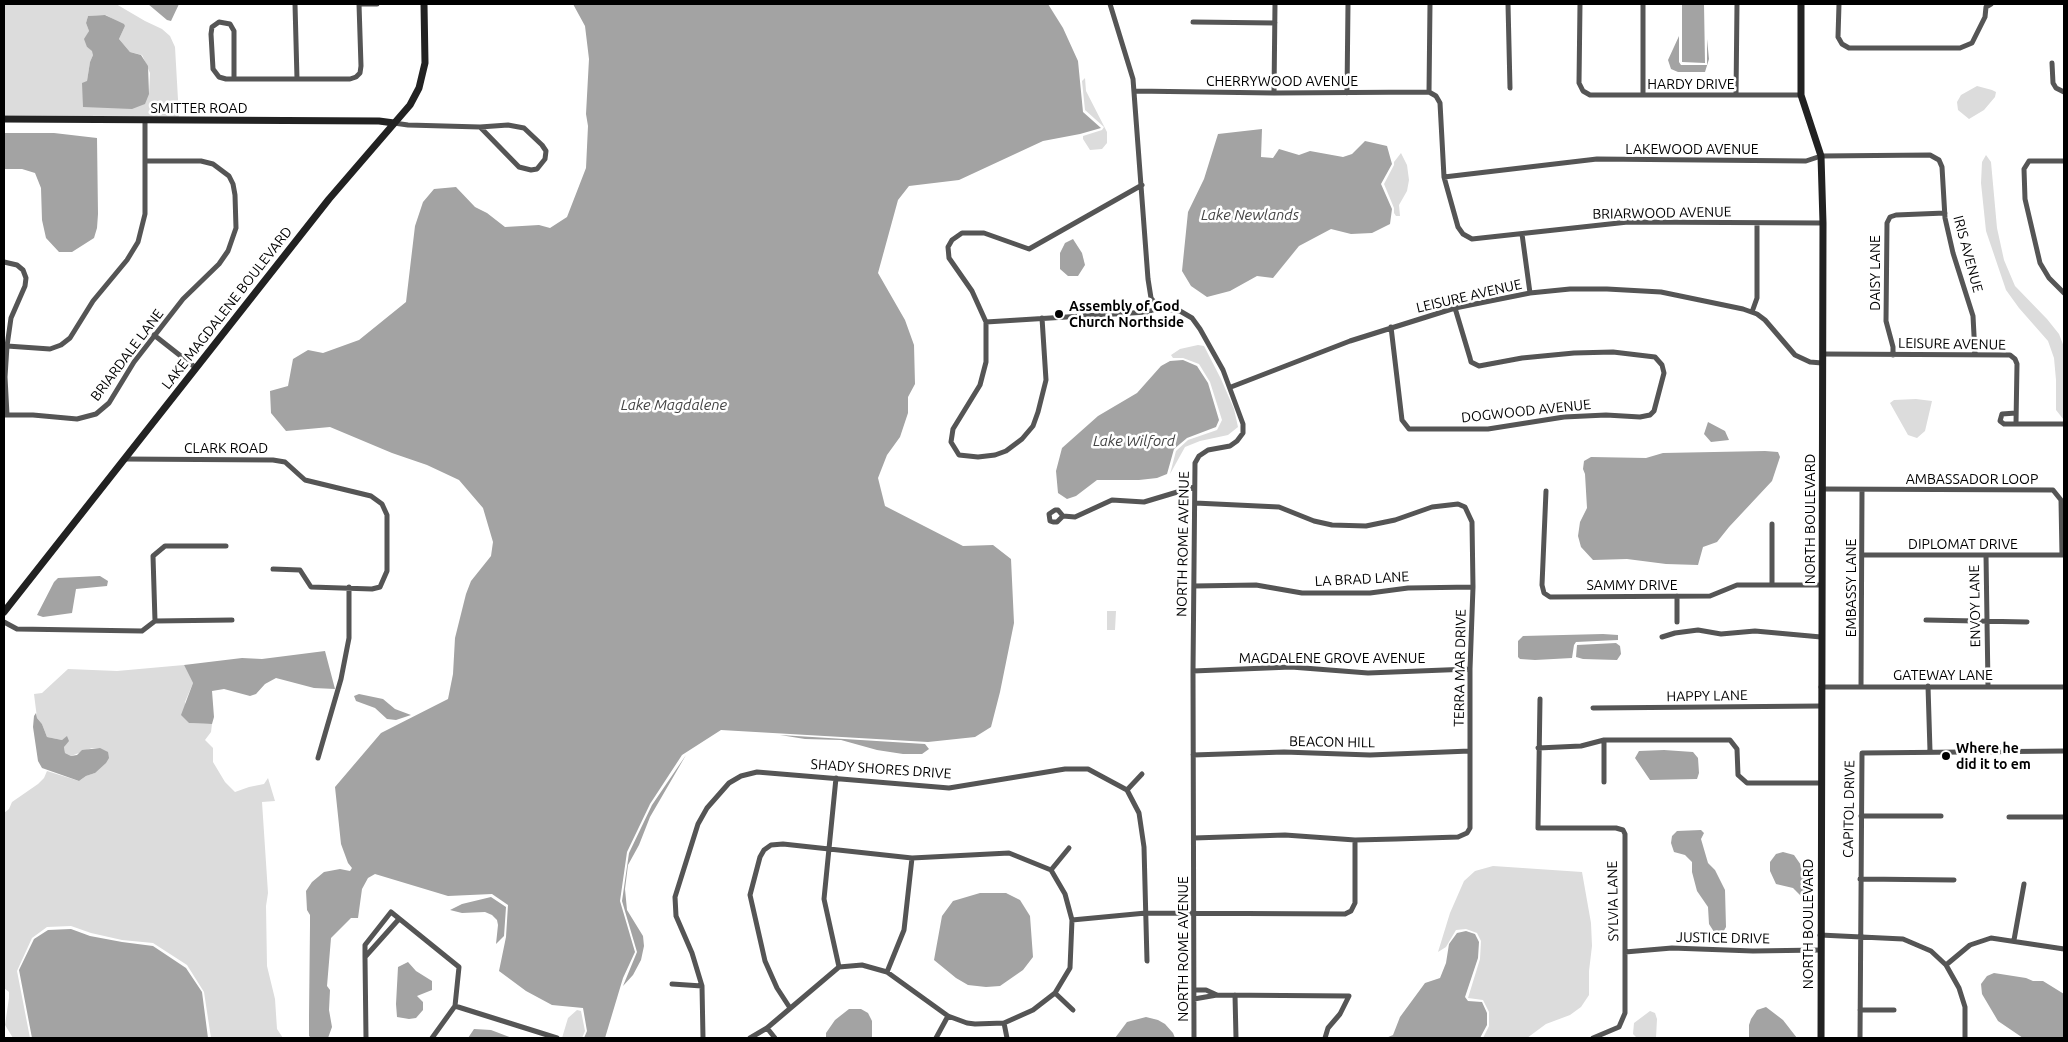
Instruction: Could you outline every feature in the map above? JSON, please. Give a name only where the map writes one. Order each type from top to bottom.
[{"type":"street","points":[[295,4],[297,79]]},
{"type":"street","points":[[234,79],[234,31],[230,24],[219,22],[211,30],[212,69],[219,77],[234,79],[350,79],[359,75],[361,66],[359,4],[377,4]]},
{"type":"street","name":"LAKE MAGDALENE BOULEVARD","points":[[4,612],[335,192],[414,99],[424,72],[426,56],[424,4]]},
{"type":"street","points":[[986,322],[1147,312],[1159,308],[1152,298],[1148,279],[1142,186],[1131,70],[1110,4]]},
{"type":"street","points":[[1274,94],[1275,4]]},
{"type":"street","points":[[1347,93],[1348,4]]},
{"type":"street","points":[[1430,4],[1429,92],[1436,96],[1440,103],[1444,177]]},
{"type":"street","points":[[1508,4],[1510,88]]},
{"type":"street","name":"HARDY DRIVE","points":[[1580,4],[1579,84],[1583,91],[1590,95],[1801,95]]},
{"type":"street","points":[[1643,4],[1643,95]]},
{"type":"street","points":[[1736,95],[1737,4]]},
{"type":"street","name":"NORTH BOULEVARD","points":[[1802,4],[1801,95],[1821,156],[1823,223],[1820,784],[1822,897],[1820,935],[1821,1038]]},
{"type":"street","points":[[1838,4],[1838,37],[1842,44],[1849,48],[1960,48],[1972,43],[1985,17],[1986,5]]},
{"type":"street","points":[[1193,22],[1275,23]]},
{"type":"street","points":[[2052,63],[2053,83],[2056,88],[2064,92]]},
{"type":"street","name":"CHERRYWOOD AVENUE","points":[[1134,91],[1274,94],[1429,92]]},
{"type":"street","name":"SMITTER ROAD","points":[[4,119],[370,121],[394,123]]},
{"type":"street","points":[[7,346],[50,349],[61,345],[70,338],[93,301],[127,260],[138,242],[145,214],[145,120]]},
{"type":"street","points":[[394,123],[408,125],[508,126],[524,128],[542,144],[546,151],[545,159],[537,169],[531,170],[519,167],[480,126]]},
{"type":"street","name":"LAKEWOOD AVENUE","points":[[1444,177],[1597,159],[1806,161],[1821,156],[1930,155],[1939,160]]},
{"type":"street","name":"IRIS AVENUE","points":[[1939,160],[1942,167],[1944,214],[1953,253],[1973,316],[1975,354]]},
{"type":"street","name":"BRIARDALE LANE","points":[[5,415],[33,415],[76,419],[96,414],[109,403],[134,362],[183,299],[219,264],[228,251],[236,228],[236,195],[229,176],[213,164],[202,161],[145,161]]},
{"type":"street","points":[[2064,161],[2029,161],[2024,169],[2024,199],[2040,263],[2049,278],[2064,293]]},
{"type":"street","name":"BRIARWOOD AVENUE","points":[[1444,177],[1458,227],[1463,234],[1472,239],[1614,222],[1823,223]]},
{"type":"street","points":[[1042,318],[1046,380],[1033,426],[1006,451],[995,456],[959,455],[951,442],[953,429],[980,385],[986,362],[986,322],[972,291],[949,258],[948,247],[952,240],[962,233],[984,233],[1029,249],[1142,186]]},
{"type":"street","name":"DAISY LANE","points":[[1893,354],[1893,346],[1886,321],[1887,223],[1890,217],[1896,215],[1944,214]]},
{"type":"street","points":[[1752,312],[1757,298],[1757,223]]},
{"type":"street","points":[[1522,234],[1530,293]]},
{"type":"street","points":[[4,262],[17,265],[23,270],[26,278],[25,286],[11,318],[7,346],[5,415]]},
{"type":"street","name":"LEISURE AVENUE","points":[[1231,387],[1350,341],[1455,308],[1530,293],[1586,289],[1642,290],[1696,298],[1752,312],[1768,323],[1795,355],[1810,362],[1822,363]]},
{"type":"street","name":"NORTH ROME AVENUE","points":[[1159,308],[1180,311],[1192,318],[1200,329],[1231,387],[1243,424],[1243,433],[1237,441],[1230,446],[1208,450],[1199,456],[1195,463],[1193,671],[1194,1038]]},
{"type":"street","name":"DOGWOOD AVENUE","points":[[1391,327],[1402,420],[1406,426],[1414,430],[1488,429],[1548,418],[1577,416],[1646,417],[1654,411],[1663,378],[1662,365],[1655,357],[1630,353],[1558,354],[1484,366],[1475,365],[1470,358],[1455,308]]},
{"type":"street","points":[[154,335],[196,368]]},
{"type":"street","name":"LEISURE AVENUE","points":[[1823,354],[1975,354],[2013,356],[2017,361],[2016,424]]},
{"type":"street","points":[[2016,413],[2004,412],[2000,418],[2004,424],[2064,424]]},
{"type":"street","name":"CLARK ROAD","points":[[124,459],[274,460],[285,462],[305,480],[371,496],[382,504],[387,515],[387,571],[380,587],[372,589],[311,588],[300,570],[273,569]]},
{"type":"street","points":[[1063,516],[1075,516],[1112,500],[1144,502],[1194,487]]},
{"type":"street","name":"AMBASSADOR LOOP","points":[[1823,489],[2053,490],[2061,500],[2063,555]]},
{"type":"street","name":"EMBASSY LANE","points":[[1862,490],[1862,687]]},
{"type":"street","name":"SAMMY DRIVE","points":[[1546,491],[1542,585],[1544,593],[1550,597],[1710,596],[1737,585],[1822,585]]},
{"type":"street","name":"TERRA MAR DRIVE","points":[[1194,838],[1285,835],[1354,840],[1458,836],[1467,833],[1470,828],[1470,669],[1473,588],[1472,522],[1470,514],[1465,507],[1458,504],[1432,507],[1395,520],[1366,526],[1332,525],[1314,521],[1279,507],[1195,503]]},
{"type":"street","points":[[1772,524],[1772,584]]},
{"type":"street","points":[[155,621],[153,556],[165,546],[226,546]]},
{"type":"street","name":"DIPLOMAT DRIVE","points":[[1862,554],[2063,555]]},
{"type":"street","name":"ENVOY LANE","points":[[1986,555],[1988,686]]},
{"type":"street","name":"LA BRAD LANE","points":[[1194,586],[1256,585],[1302,593],[1370,593],[1408,588],[1473,588]]},
{"type":"street","points":[[318,758],[341,679],[349,638],[349,588]]},
{"type":"street","points":[[1676,622],[1677,596]]},
{"type":"street","points":[[4,622],[17,629],[142,631],[155,621],[232,620]]},
{"type":"street","points":[[1926,620],[2027,622]]},
{"type":"street","points":[[1662,637],[1675,632],[1698,630],[1721,634],[1755,631],[1821,637]]},
{"type":"street","name":"MAGDALENE GROVE AVENUE","points":[[1193,671],[1291,667],[1368,673],[1470,669]]},
{"type":"street","points":[[1928,686],[1930,751]]},
{"type":"street","name":"GATEWAY LANE","points":[[1821,687],[2064,687]]},
{"type":"street","points":[[1540,699],[1538,748],[1581,746],[1604,740],[1730,740],[1737,748],[1738,775],[1748,783],[1820,784]]},
{"type":"street","name":"HAPPY LANE","points":[[1592,708],[1821,706]]},
{"type":"street","points":[[1604,740],[1604,782]]},
{"type":"street","name":"SYLVIA LANE","points":[[1538,748],[1538,828],[1621,828],[1624,832],[1625,1013],[1619,1028],[1593,1038]]},
{"type":"street","name":"BEACON HILL","points":[[1193,755],[1284,752],[1370,755],[1470,751]]},
{"type":"street","name":"CAPITOL DRIVE","points":[[1860,1038],[1862,753],[2064,751]]},
{"type":"street","name":"SHADY SHORES DRIVE","points":[[703,1038],[702,986],[692,953],[676,916],[674,902],[693,838],[707,808],[728,783],[750,773],[773,772],[949,788],[1065,769],[1088,769],[1127,790]]},
{"type":"street","points":[[1142,774],[1127,790],[1139,813],[1144,847],[1147,961]]},
{"type":"street","points":[[836,778],[828,848],[825,904],[839,967]]},
{"type":"street","points":[[1861,816],[1940,816]]},
{"type":"street","points":[[2008,817],[2064,817]]},
{"type":"street","points":[[1072,920],[1146,913],[1345,914],[1351,911],[1355,903],[1354,840]]},
{"type":"street","points":[[750,1038],[767,1028],[839,967],[862,965],[886,972],[948,1016],[975,1024],[1004,1023],[1033,1010],[1055,993],[1070,968],[1072,920],[1065,894],[1051,870],[1009,853],[912,858],[828,848],[783,844],[771,845],[764,850],[760,857],[750,890],[765,960],[777,988],[790,1008]]},
{"type":"street","points":[[1051,870],[1070,848]]},
{"type":"street","points":[[886,972],[904,930],[912,858]]},
{"type":"street","points":[[1860,879],[1954,880]]},
{"type":"street","points":[[2014,940],[2024,884]]},
{"type":"street","points":[[366,1038],[365,945],[391,912],[459,967],[455,1006],[432,1038]]},
{"type":"street","points":[[365,957],[399,918]]},
{"type":"street","points":[[1820,935],[1903,939],[1931,951],[1946,965],[1957,982],[1964,1001],[1965,1038]]},
{"type":"street","points":[[1946,965],[1965,949],[1980,940],[1996,938],[2064,949]]},
{"type":"street","name":"JUSTICE DRIVE","points":[[1625,952],[1672,948],[1753,951],[1820,950]]},
{"type":"street","points":[[672,984],[702,986]]},
{"type":"street","points":[[1194,990],[1206,990],[1217,995]]},
{"type":"street","points":[[1055,993],[1073,1010]]},
{"type":"street","points":[[1194,999],[1217,995],[1349,996],[1340,1014],[1328,1028],[1325,1038]]},
{"type":"street","points":[[1235,995],[1236,1038]]},
{"type":"street","points":[[455,1006],[557,1038]]},
{"type":"street","points":[[1860,1010],[1894,1010]]},
{"type":"street","points":[[936,1038],[948,1016]]},
{"type":"street","points":[[1004,1023],[1007,1038]]},
{"type":"street","points":[[767,1028],[775,1038]]},
{"type":"shaded area","points":[[4,4],[116,4],[162,29],[170,36],[175,47],[179,117],[4,115]],"holes":[[[106,15],[125,26],[119,39],[130,52],[142,55],[150,73],[149,94],[87,81],[93,55],[93,51],[87,47],[89,31],[86,23],[88,16]]]},
{"type":"shaded area","points":[[1085,78],[1086,91],[1107,132],[1107,143],[1102,149],[1090,150],[1083,139],[1083,136],[1102,130],[1104,127],[1085,110],[1082,81]]},
{"type":"shaded area","points":[[1977,86],[1996,92],[1995,97],[1984,110],[1969,119],[1958,110],[1957,102],[1961,95]]},
{"type":"shaded area","points":[[1401,153],[1407,165],[1409,180],[1407,191],[1399,205],[1400,216],[1396,216],[1384,184],[1394,162]]},
{"type":"shaded area","points":[[1986,155],[1991,162],[1997,228],[2004,260],[2015,286],[2047,319],[2059,334],[2064,347],[2064,420],[2056,410],[2054,358],[2048,341],[2006,290],[1986,231],[1981,183],[1982,162]]},
{"type":"shaded area","points":[[1198,345],[1204,346],[1221,379],[1234,409],[1238,427],[1228,435],[1200,441],[1185,447],[1170,474],[1176,451],[1188,440],[1217,430],[1222,420],[1210,382],[1199,364],[1183,358],[1173,358],[1171,355],[1180,349]]},
{"type":"shaded area","points":[[1916,399],[1932,401],[1925,431],[1917,438],[1908,435],[1890,403],[1894,400]]},
{"type":"shaded area","points":[[1107,611],[1116,611],[1115,630],[1107,630]]},
{"type":"shaded area","points":[[184,665],[193,683],[185,702],[189,723],[212,724],[211,732],[205,740],[213,748],[213,762],[225,782],[235,792],[264,784],[268,778],[275,801],[262,802],[268,893],[266,906],[267,966],[275,999],[277,1029],[283,1038],[211,1038],[204,992],[187,965],[153,943],[122,940],[71,926],[47,927],[32,938],[17,971],[30,1038],[13,1038],[5,1025],[9,992],[4,988],[4,813],[9,809],[12,802],[38,784],[44,778],[47,771],[79,781],[95,773],[100,748],[92,748],[71,756],[65,753],[64,747],[67,737],[62,740],[47,737],[42,724],[37,718],[34,694],[42,693],[68,669],[117,671]]},
{"type":"shaded area","points":[[1493,866],[1582,872],[1591,923],[1592,946],[1589,995],[1581,1007],[1570,1015],[1546,1024],[1527,1038],[1483,1038],[1489,1026],[1489,1012],[1483,1000],[1468,998],[1480,959],[1481,941],[1477,933],[1466,929],[1456,930],[1446,947],[1438,952],[1450,913],[1464,881],[1475,871]]},
{"type":"shaded area","points":[[577,1010],[581,1011],[585,1031],[582,1038],[562,1038],[568,1018]]},
{"type":"shaded area","points":[[1650,1011],[1655,1013],[1657,1019],[1656,1038],[1637,1038],[1633,1034],[1634,1023]]},
{"type":"water","points":[[148,4],[179,4],[171,21],[167,20]]},
{"type":"water","name":"Lake Magdalene","points":[[573,4],[1048,4],[1063,28],[1078,61],[1083,112],[1101,128],[1043,141],[959,180],[909,186],[898,200],[878,273],[905,320],[914,345],[915,384],[908,397],[908,413],[900,437],[887,455],[878,478],[885,506],[963,546],[993,545],[1011,559],[1014,623],[1000,692],[991,727],[975,737],[928,742],[721,730],[682,755],[650,804],[627,852],[620,901],[635,952],[623,978],[605,1038],[584,1038],[587,1031],[583,1008],[552,1005],[526,991],[499,971],[506,937],[508,905],[492,894],[448,896],[375,874],[368,878],[362,889],[358,918],[351,918],[331,938],[327,986],[330,990],[329,1010],[332,1027],[328,1038],[311,1038],[309,1036],[310,915],[307,910],[306,891],[312,882],[324,872],[340,869],[350,871],[352,868],[348,863],[341,844],[335,787],[381,733],[448,699],[453,674],[455,638],[466,594],[471,581],[491,556],[493,542],[483,508],[459,480],[427,465],[392,453],[330,427],[286,431],[271,413],[270,391],[288,386],[293,359],[308,350],[323,353],[359,340],[406,302],[415,226],[423,202],[434,189],[456,187],[475,207],[487,213],[505,227],[539,225],[550,228],[567,217],[586,168],[588,126],[586,114],[589,59],[585,26]]},
{"type":"water","points":[[1682,4],[1704,4],[1705,63],[1682,62]]},
{"type":"water","points":[[105,15],[124,24],[125,26],[119,39],[130,52],[141,55],[148,66],[149,94],[145,104],[132,109],[83,107],[82,83],[87,81],[93,55],[84,39],[89,31],[86,23],[88,16]]},
{"type":"water","points":[[1679,36],[1679,62],[1681,65],[1707,65],[1707,39],[1709,59],[1705,72],[1678,72],[1671,69],[1668,60]]},
{"type":"water","name":"Lake Newlands","points":[[1262,129],[1261,157],[1273,158],[1279,149],[1299,155],[1310,151],[1343,157],[1352,154],[1365,141],[1387,146],[1392,164],[1381,184],[1392,209],[1390,224],[1372,233],[1351,234],[1331,229],[1299,246],[1273,278],[1257,276],[1230,291],[1207,297],[1191,286],[1182,271],[1188,212],[1204,179],[1218,134]]},
{"type":"water","points":[[4,133],[54,133],[97,138],[98,214],[94,238],[72,252],[59,252],[46,238],[42,220],[41,188],[35,173],[22,169],[4,169]]},
{"type":"water","points":[[1073,239],[1082,253],[1085,265],[1078,276],[1068,276],[1060,269],[1060,253],[1065,243]]},
{"type":"water","name":"Lake Wilford","points":[[1183,360],[1197,366],[1208,383],[1219,420],[1216,427],[1187,438],[1174,449],[1167,474],[1157,478],[1139,480],[1097,480],[1076,496],[1067,499],[1058,493],[1056,471],[1062,448],[1098,416],[1137,393],[1161,366],[1170,361]]},
{"type":"water","points":[[1708,422],[1725,431],[1729,440],[1711,442],[1704,434]]},
{"type":"water","points":[[1778,452],[1780,457],[1772,481],[1717,542],[1703,547],[1698,565],[1666,564],[1627,559],[1593,560],[1581,547],[1578,536],[1580,522],[1587,508],[1583,469],[1584,461],[1591,457],[1646,458],[1663,453]]},
{"type":"water","points":[[100,576],[108,581],[107,586],[76,589],[72,613],[43,617],[37,615],[54,582],[58,578]]},
{"type":"water","points":[[1618,635],[1618,640],[1576,642],[1572,658],[1535,660],[1520,659],[1518,657],[1518,641],[1523,636]]},
{"type":"water","points":[[1616,643],[1620,646],[1621,654],[1617,660],[1576,657],[1577,645]]},
{"type":"water","points":[[325,651],[335,689],[314,688],[276,678],[265,684],[256,694],[250,696],[224,689],[212,691],[214,717],[212,724],[189,723],[181,715],[193,683],[184,665],[242,658],[262,659]]},
{"type":"water","points":[[359,694],[383,699],[395,709],[411,715],[396,720],[387,719],[375,708],[356,701],[354,696]]},
{"type":"water","points":[[36,713],[47,737],[62,740],[67,736],[69,741],[64,747],[65,753],[71,756],[77,755],[82,750],[100,748],[108,752],[109,758],[106,763],[95,773],[79,781],[42,768],[38,761],[33,727]]},
{"type":"water","points":[[780,735],[925,744],[929,749],[922,754],[903,754],[877,750],[841,740],[805,739]]},
{"type":"water","points":[[1639,751],[1693,752],[1698,758],[1699,773],[1697,779],[1650,780],[1635,758]]},
{"type":"water","points":[[686,755],[650,817],[639,845],[628,865],[625,889],[627,910],[643,936],[644,946],[641,960],[633,975],[623,986],[637,952],[622,901],[629,853],[652,805]]},
{"type":"water","points":[[1701,830],[1704,833],[1701,839],[1708,863],[1715,870],[1725,890],[1726,927],[1722,934],[1716,935],[1709,924],[1708,907],[1697,891],[1692,872],[1692,862],[1685,855],[1674,852],[1671,843],[1672,836],[1677,831]]},
{"type":"water","points":[[1783,852],[1794,855],[1810,878],[1812,890],[1807,898],[1802,897],[1793,888],[1776,884],[1770,871],[1770,862],[1776,854]]},
{"type":"water","points":[[980,893],[1006,893],[1020,900],[1030,916],[1033,957],[1023,970],[1000,986],[968,985],[934,960],[942,916],[953,901]]},
{"type":"water","points":[[491,897],[506,907],[504,936],[496,944],[498,925],[497,920],[492,915],[485,912],[462,913],[450,910],[462,904]]},
{"type":"water","points":[[71,929],[90,936],[153,946],[186,968],[202,992],[208,1038],[32,1038],[19,970],[34,939],[48,930]]},
{"type":"water","points":[[1466,931],[1475,934],[1479,942],[1478,958],[1465,997],[1468,1001],[1482,1002],[1487,1013],[1487,1025],[1480,1038],[1386,1038],[1393,1035],[1400,1017],[1425,983],[1440,978],[1446,963],[1449,944],[1457,933]]},
{"type":"water","points":[[408,962],[416,971],[432,981],[432,990],[417,996],[423,1002],[423,1010],[416,1018],[409,1019],[397,1017],[396,1004],[398,967]]},
{"type":"water","points":[[1994,973],[2026,978],[2033,981],[2043,981],[2064,994],[2064,1038],[2023,1038],[1998,1021],[1982,994],[1981,984],[1987,976]]},
{"type":"water","points":[[1766,1007],[1783,1020],[1797,1038],[1749,1038],[1751,1019],[1757,1010]]},
{"type":"water","points":[[849,1009],[861,1009],[868,1013],[872,1021],[872,1038],[826,1038],[826,1033],[835,1020]]},
{"type":"water","points":[[1146,1017],[1165,1024],[1175,1038],[1115,1038],[1127,1022]]},
{"type":"water","points":[[474,1029],[491,1030],[512,1038],[468,1038]]},
{"type":"place","name":"Assembly of God Church Northside","points":[[1059,314]]},
{"type":"place","name":"Where he did it to em","points":[[1946,756]]}]
